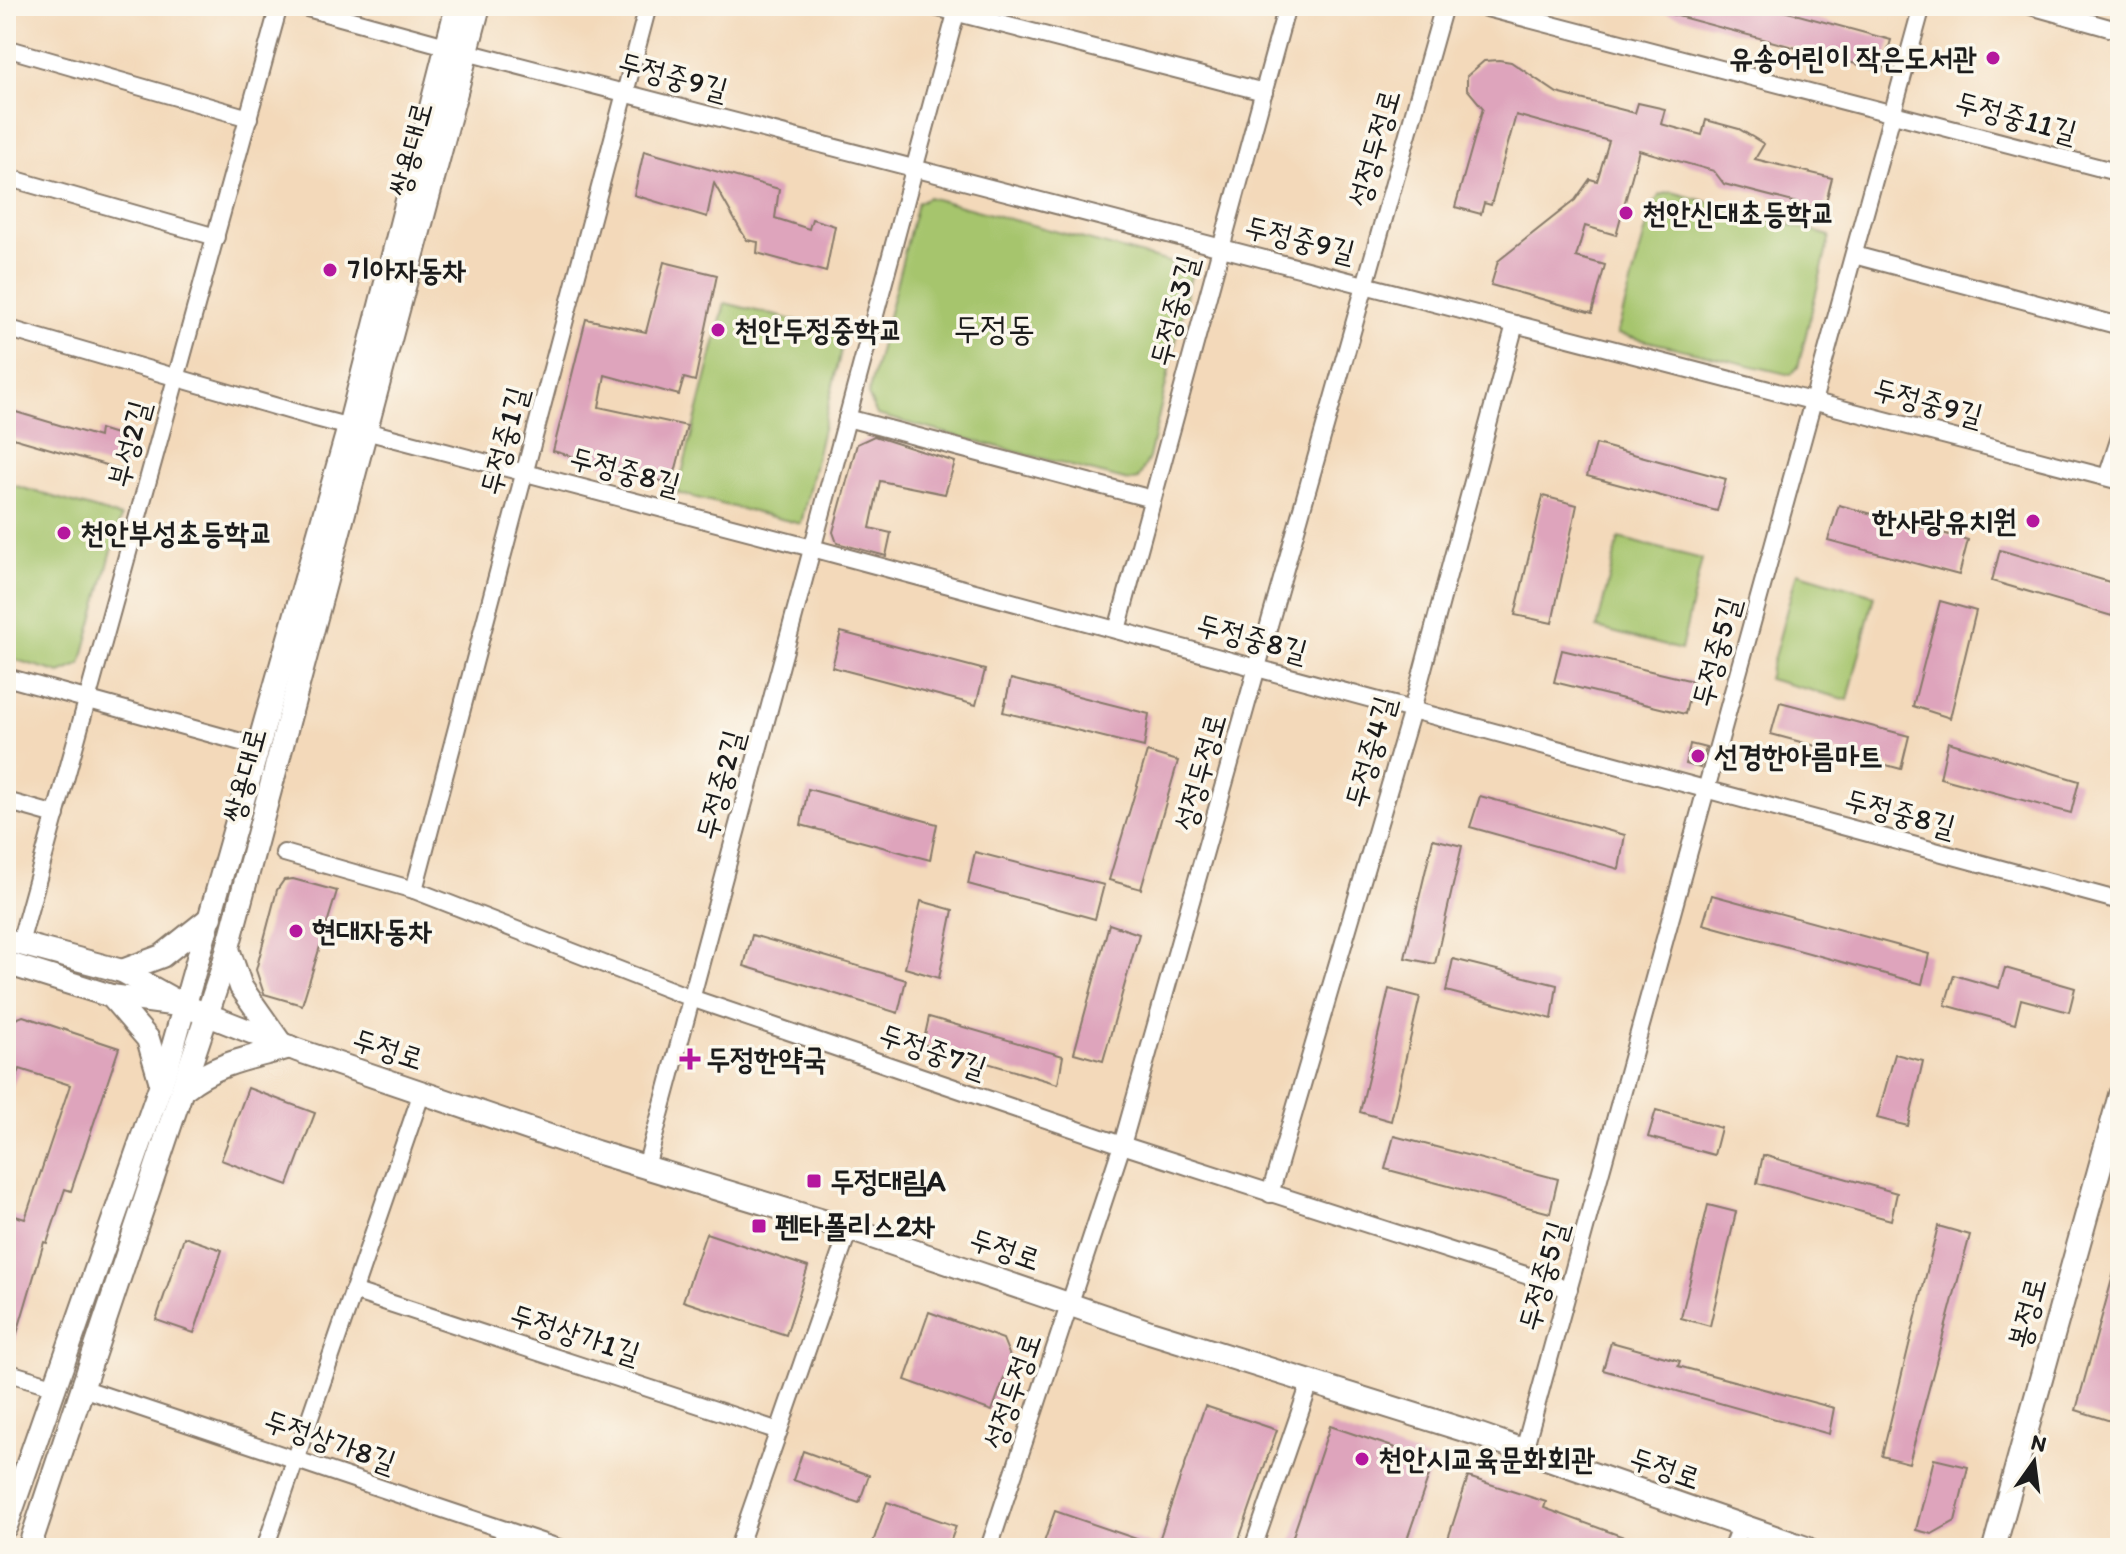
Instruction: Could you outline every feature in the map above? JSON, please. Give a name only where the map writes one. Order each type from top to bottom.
[{"type":"street","name":"부성2길","points":[[13,942],[56,815],[279,6]]},
{"type":"street","name":"두정중9길","points":[[300,6],[2114,479]]},
{"type":"street","name":"쌍용대로","points":[[29,1548],[185,1088],[228,949],[456,49],[457,6]]},
{"type":"street","name":"쌍용대로","points":[[456,49],[479,6]]},
{"type":"street","name":"두정중1길","points":[[414,890],[648,6]]},
{"type":"street","points":[[931,6],[957,9],[1264,92]]},
{"type":"street","name":"두정중3길","points":[[1117,630],[1287,6]]},
{"type":"street","name":"성정두정로","points":[[989,1548],[1122,1145],[1444,6]]},
{"type":"street","name":"두정중11길","points":[[1479,6],[2120,173]]},
{"type":"street","name":"두정중5길","points":[[1524,1450],[1895,114],[1922,6]]},
{"type":"street","points":[[2031,6],[2120,31]]},
{"type":"street","name":"두정중2길","points":[[646,1167],[957,9]]},
{"type":"street","points":[[6,48],[249,118]]},
{"type":"street","points":[[6,177],[216,237]]},
{"type":"street","points":[[1854,255],[2120,326]]},
{"type":"street","name":"두정중4길","points":[[1270,1194],[1412,710],[1515,324]]},
{"type":"street","name":"두정중8길","points":[[6,328],[358,430],[812,548],[2120,901]]},
{"type":"street","points":[[847,418],[1152,499]]},
{"type":"street","name":"쌍용대로","points":[[6,1526],[161,1084],[259,747],[358,430]]},
{"type":"street","points":[[2114,479],[2120,437]]},
{"type":"street","points":[[6,677],[259,747]]},
{"type":"street","points":[[6,801],[56,815]]},
{"type":"street","name":"두정중7길","points":[[284,853],[414,890],[691,998],[1122,1145],[1569,1289]]},
{"type":"street","points":[[122,971],[162,956],[212,916]]},
{"type":"street","name":"두정로","points":[[13,942],[122,971],[185,1006],[290,1047],[422,1092],[1524,1450],[1806,1548]]},
{"type":"street","points":[[228,949],[249,999],[274,1037],[290,1047]]},
{"type":"street","name":"두정로","points":[[7,966],[111,996],[185,1006]]},
{"type":"street","points":[[111,996],[148,1039],[161,1084]]},
{"type":"street","points":[[185,1088],[201,1075],[239,1058],[290,1047]]},
{"type":"street","points":[[265,1548],[422,1092]]},
{"type":"street","name":"봉정로","points":[[1994,1548],[2120,1095]]},
{"type":"street","points":[[738,1548],[849,1229]]},
{"type":"street","name":"두정상가1길","points":[[353,1291],[779,1431]]},
{"type":"street","points":[[6,1372],[53,1386]]},
{"type":"street","points":[[1253,1548],[1310,1383]]},
{"type":"street","name":"두정상가8길","points":[[82,1388],[559,1548]]},
{"type":"street","points":[[1732,1548],[1740,1526]]},
{"type":"street","points":[[499,1548],[506,1530]]},
{"type":"green space","points":[[1672,192],[1830,236],[1798,367],[1791,375],[1617,334],[1653,204],[1660,195]]},
{"type":"green space","points":[[928,197],[1184,266],[1192,271],[1149,458],[1138,479],[1128,481],[877,415],[868,395],[917,203]]},
{"type":"green space","points":[[725,303],[845,333],[801,524],[677,493]]},
{"type":"green space","points":[[6,483],[121,517],[81,664],[60,673],[6,657]]},
{"type":"green space","points":[[1619,538],[1702,559],[1681,650],[1597,628]]},
{"type":"green space","points":[[1797,572],[1874,595],[1848,700],[1768,679]]},
{"type":"building","points":[[1659,6],[1765,6],[1891,40],[1882,71],[1659,11]]},
{"type":"building","points":[[1484,61],[1511,62],[1557,93],[1635,113],[1638,103],[1665,109],[1661,124],[1702,135],[1706,120],[1739,129],[1764,144],[1755,159],[1832,178],[1824,210],[1724,184],[1714,171],[1639,150],[1616,235],[1585,226],[1576,257],[1605,265],[1592,313],[1491,285],[1498,261],[1575,200],[1590,179],[1597,181],[1609,141],[1516,115],[1491,205],[1484,203],[1481,214],[1455,207],[1483,108],[1467,89],[1467,76]]},
{"type":"building","points":[[644,151],[779,189],[775,218],[809,229],[812,219],[835,226],[826,272],[757,253],[758,242],[747,240],[714,183],[707,217],[634,195]]},
{"type":"building","points":[[664,262],[717,275],[695,381],[684,378],[679,395],[605,375],[599,407],[687,426],[672,484],[553,451],[586,319],[646,332]]},
{"type":"building","points":[[6,409],[99,437],[100,429],[132,439],[123,470],[6,436]]},
{"type":"building","points":[[874,436],[955,462],[945,494],[880,481],[870,528],[891,533],[886,556],[837,543],[833,532],[857,444]]},
{"type":"building","points":[[1596,444],[1726,479],[1717,511],[1587,476]]},
{"type":"building","points":[[1543,496],[1577,505],[1552,623],[1515,615]]},
{"type":"building","points":[[1839,505],[1968,540],[1959,575],[1828,540]]},
{"type":"building","points":[[2000,550],[2120,585],[2112,616],[1992,581]]},
{"type":"building","points":[[1940,601],[1976,611],[1950,718],[1913,706]]},
{"type":"building","points":[[841,632],[985,670],[976,705],[832,667]]},
{"type":"building","points":[[1562,650],[1693,681],[1685,714],[1554,682]]},
{"type":"building","points":[[1011,679],[1149,714],[1144,747],[1003,712]]},
{"type":"building","points":[[1780,702],[1909,736],[1901,769],[1771,734]]},
{"type":"building","points":[[1948,742],[2079,781],[2071,813],[1940,778]]},
{"type":"building","name":"선경한아름마트","points":[[1690,744],[1706,748],[1700,768],[1686,764]]},
{"type":"building","points":[[1147,752],[1178,761],[1141,889],[1109,880]]},
{"type":"building","points":[[808,789],[937,824],[930,860],[801,825]]},
{"type":"building","points":[[1480,796],[1625,835],[1619,869],[1470,827]]},
{"type":"building","points":[[1433,839],[1462,846],[1435,964],[1405,958]]},
{"type":"building","points":[[975,852],[1104,885],[1095,919],[968,884]]},
{"type":"building","name":"현대자동차","points":[[293,879],[337,891],[302,1005],[264,994],[256,970],[277,890],[284,880]]},
{"type":"building","points":[[1712,895],[1929,954],[1922,984],[1703,924]]},
{"type":"building","points":[[921,901],[953,910],[939,978],[905,968]]},
{"type":"building","points":[[1109,924],[1139,934],[1103,1061],[1074,1053]]},
{"type":"building","points":[[752,935],[906,980],[898,1013],[744,966]]},
{"type":"building","points":[[1453,959],[1557,985],[1552,1019],[1446,991]]},
{"type":"building","points":[[2005,968],[2075,988],[2069,1012],[2021,999],[2015,1024],[1945,1005],[1954,975],[1999,988]]},
{"type":"building","points":[[1389,989],[1420,997],[1391,1121],[1360,1112]]},
{"type":"building","points":[[23,1016],[119,1048],[71,1191],[65,1189],[47,1243],[44,1242],[10,1357],[6,1356],[6,1252],[12,1231],[6,1230],[6,1213],[25,1219],[70,1085],[20,1069],[6,1101],[6,1040],[13,1020]]},
{"type":"building","points":[[929,1017],[1063,1056],[1058,1084],[923,1044]]},
{"type":"building","points":[[1895,1054],[1923,1061],[1908,1126],[1877,1118]]},
{"type":"building","points":[[248,1088],[315,1113],[288,1185],[221,1160]]},
{"type":"building","points":[[1656,1110],[1721,1128],[1714,1155],[1648,1137]]},
{"type":"building","points":[[1394,1136],[1558,1179],[1550,1213],[1385,1169]]},
{"type":"building","points":[[1763,1155],[1897,1193],[1891,1220],[1757,1183]]},
{"type":"building","points":[[1708,1205],[1736,1212],[1710,1326],[1681,1318]]},
{"type":"building","points":[[1938,1226],[1970,1235],[1909,1463],[1882,1456]]},
{"type":"building","points":[[706,1233],[808,1267],[786,1335],[683,1301]]},
{"type":"building","points":[[184,1237],[222,1250],[194,1333],[156,1320]]},
{"type":"building","points":[[2116,1265],[2120,1266],[2120,1424],[2076,1410]]},
{"type":"building","points":[[929,1312],[1003,1339],[1011,1359],[992,1411],[905,1380]]},
{"type":"building","points":[[1611,1342],[1680,1361],[1678,1366],[1834,1408],[1829,1434],[1603,1370]]},
{"type":"building","points":[[1205,1406],[1277,1430],[1236,1548],[1042,1548],[1055,1511],[1157,1546]]},
{"type":"building","points":[[1330,1426],[1434,1461],[1404,1548],[1289,1548]]},
{"type":"building","points":[[803,1451],[869,1475],[859,1503],[793,1480]]},
{"type":"building","points":[[1934,1459],[1968,1467],[1955,1521],[1932,1534],[1916,1530]]},
{"type":"building","points":[[1468,1477],[1546,1502],[1544,1508],[1654,1548],[1445,1548]]},
{"type":"building","points":[[887,1502],[956,1526],[948,1548],[871,1548]]},
{"type":"place","name":"유송어린이 작은도서관","points":[[1993,58]]},
{"type":"place","name":"천안신대초등학교","points":[[1626,213]]},
{"type":"place","name":"기아자동차","points":[[330,270]]},
{"type":"place","name":"천안두정중학교","points":[[718,330]]},
{"type":"place","name":"한사랑유치원","points":[[2033,521]]},
{"type":"place","name":"천안부성초등학교","points":[[64,533]]},
{"type":"place","name":"선경한아름마트","points":[[1698,756]]},
{"type":"place","name":"현대자동차","points":[[296,931]]},
{"type":"place","name":"두정한약국","points":[[690,1059]]},
{"type":"place","name":"두정대림A","points":[[814,1181]]},
{"type":"place","name":"펜타폴리스2차","points":[[759,1226]]},
{"type":"place","name":"천안시교육문화회관","points":[[1362,1459]]},
{"type":"district","name":"두정동","points":[[994,328]]}]
